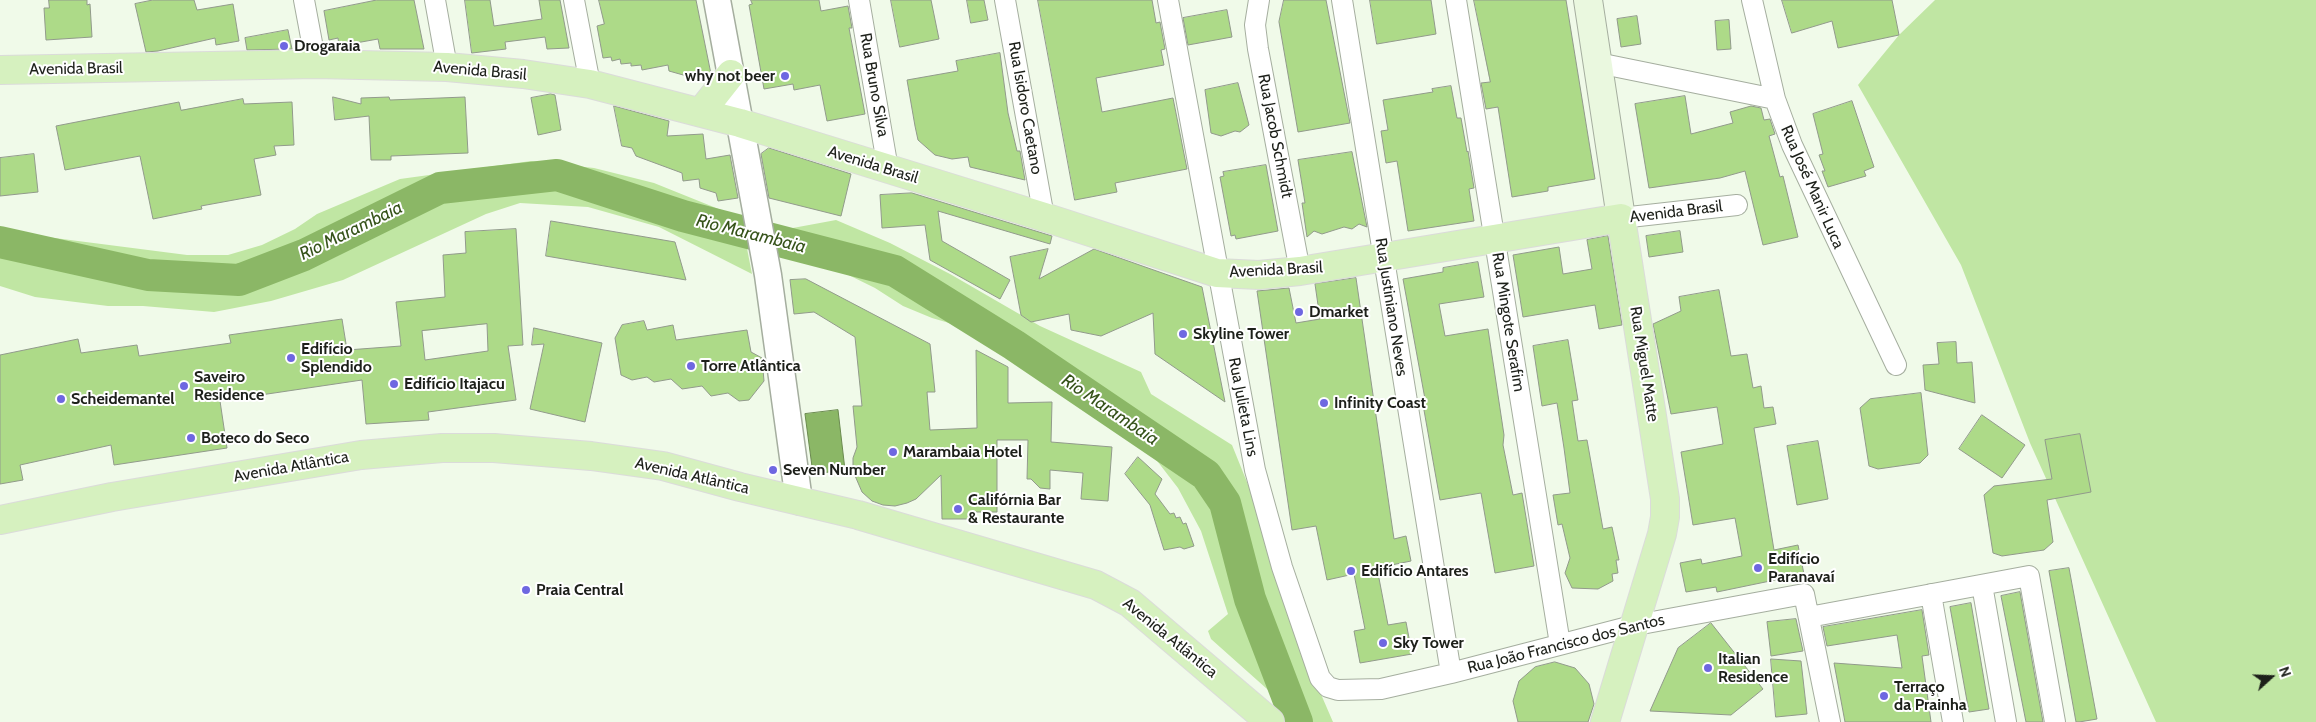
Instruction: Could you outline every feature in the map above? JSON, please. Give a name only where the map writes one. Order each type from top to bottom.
[{"type":"main road","name":"Rua Miguel Matte","points":[[1588,0],[1665,499],[1665,517],[1662,534],[1636,625],[1605,722]]},
{"type":"main road","name":"Avenida Brasil","points":[[0,70],[316,64],[447,67],[523,74],[590,84],[740,123],[1044,217],[1217,273],[1259,274],[1300,271],[1384,259],[1622,218]]},
{"type":"main road","points":[[701,112],[731,74]]},
{"type":"main road","name":"Avenida Atlântica","points":[[0,520],[112,497],[361,456],[442,448],[494,448],[591,456],[663,466],[858,515],[1105,589],[1130,603],[1270,722]]},
{"type":"street","points":[[304,0],[316,64]]},
{"type":"street","points":[[435,0],[447,67]]},
{"type":"street","points":[[574,0],[590,84]]},
{"type":"street","points":[[717,0],[768,275],[799,501]]},
{"type":"street","name":"Rua Bruno Silva","points":[[859,0],[888,170]]},
{"type":"street","name":"Rua Isidoro Caetano","points":[[1005,0],[1044,217]]},
{"type":"street","name":"Rua Julieta Lins","points":[[1168,0],[1217,273],[1264,507],[1320,678],[1328,688]]},
{"type":"street","name":"Rua Jacob Schmidt","points":[[1259,0],[1255,25],[1258,50],[1300,271]]},
{"type":"street","name":"Rua Justiniano Neves","points":[[1342,0],[1451,673]]},
{"type":"street","name":"Rua Mingote Serafim","points":[[1456,0],[1560,644]]},
{"type":"street","name":"Rua José Manir Luca","points":[[1752,0],[1775,99],[1816,198],[1896,365]]},
{"type":"street","points":[[1598,63],[1775,99]]},
{"type":"street","name":"Avenida Brasil","points":[[1622,218],[1737,205]]},
{"type":"street","points":[[1830,722],[1809,618],[2029,576],[2055,722]]},
{"type":"street","points":[[1982,585],[2006,722]]},
{"type":"street","name":"Rua João Francisco dos Santos","points":[[1328,688],[1338,690],[1381,688],[1451,673],[1636,625],[1804,594],[1809,618]]},
{"type":"street","points":[[1931,594],[1953,722]]},
{"type":"shaded area","points":[[1935,0],[2316,0],[2316,722],[2156,722],[2030,443],[1961,265],[1858,85],[1899,35]]},
{"type":"shaded area","points":[[531,161],[594,168],[654,183],[741,218],[752,274],[659,227],[588,207],[520,203],[486,214],[343,280],[271,301],[214,312],[143,306],[108,306],[35,297],[0,286],[0,231],[187,255],[228,255],[262,245],[295,229],[317,214],[400,179]]},
{"type":"shaded area","points":[[836,220],[890,243],[950,274],[1040,326],[1141,372],[1151,394],[1232,445],[1253,497],[1291,625],[1333,722],[1304,722],[1211,639],[1208,631],[1228,614],[1201,531],[1178,488],[1151,453],[1125,424],[1075,393],[1041,376],[973,330],[932,318],[903,306],[875,288],[816,259],[790,257],[782,230]]},
{"type":"shaded area","points":[[838,410],[845,470],[813,474],[805,414]]},
{"type":"building","points":[[49,0],[87,0],[87,5],[90,4],[92,37],[46,40],[44,8],[49,8]]},
{"type":"building","points":[[153,0],[194,0],[197,10],[233,4],[239,41],[216,45],[215,38],[146,52],[135,4]]},
{"type":"building","points":[[377,0],[414,0],[424,49],[380,49],[378,39],[339,46],[338,38],[329,40],[324,11]]},
{"type":"building","points":[[465,0],[490,0],[494,26],[542,19],[539,0],[560,0],[569,48],[547,49],[545,37],[505,42],[506,49],[472,53]]},
{"type":"building","points":[[599,0],[696,0],[711,74],[707,79],[701,80],[669,71],[668,65],[642,70],[641,65],[631,66],[631,63],[621,64],[620,59],[612,61],[611,57],[603,58],[597,26],[604,24]]},
{"type":"building","points":[[751,0],[819,0],[821,11],[848,6],[852,28],[849,28],[865,114],[827,121],[820,85],[794,90],[793,84],[764,89],[749,5],[752,4]]},
{"type":"building","points":[[891,0],[931,0],[939,39],[900,47]]},
{"type":"building","points":[[967,0],[984,0],[988,20],[971,23]]},
{"type":"building","points":[[1038,0],[1152,0],[1156,23],[1160,22],[1165,49],[1161,50],[1164,65],[1096,78],[1102,112],[1173,98],[1187,169],[1115,183],[1117,192],[1075,200]]},
{"type":"building","points":[[1284,0],[1326,0],[1350,123],[1298,132],[1279,22]]},
{"type":"building","points":[[1370,0],[1431,0],[1436,34],[1377,44]]},
{"type":"building","points":[[1474,0],[1566,0],[1595,179],[1548,187],[1548,191],[1512,197],[1498,107],[1486,109],[1481,83],[1490,82]]},
{"type":"building","points":[[1782,0],[1892,0],[1899,35],[1838,48],[1832,21],[1792,33]]},
{"type":"building","points":[[1227,10],[1232,37],[1188,45],[1183,18]]},
{"type":"building","points":[[1637,16],[1641,44],[1621,47],[1617,19]]},
{"type":"building","points":[[1729,20],[1731,49],[1717,50],[1715,21]]},
{"type":"building","points":[[288,30],[292,49],[247,50],[245,38]]},
{"type":"building","points":[[1000,53],[1008,113],[1017,151],[1020,151],[1025,180],[970,167],[968,157],[952,159],[935,155],[918,140],[915,126],[907,80],[958,71],[956,61]]},
{"type":"building","points":[[1238,83],[1249,125],[1240,132],[1235,131],[1221,136],[1211,133],[1205,90]]},
{"type":"building","points":[[1451,86],[1457,118],[1461,118],[1468,151],[1474,188],[1469,189],[1474,221],[1408,231],[1397,161],[1386,163],[1381,131],[1388,130],[1383,100],[1433,92],[1432,89]]},
{"type":"building","points":[[555,95],[561,130],[538,135],[531,98]]},
{"type":"building","points":[[1685,96],[1691,134],[1733,123],[1730,112],[1751,106],[1761,108],[1764,120],[1770,119],[1775,134],[1769,136],[1780,177],[1783,176],[1798,237],[1763,245],[1745,171],[1720,178],[1649,188],[1635,104]]},
{"type":"building","points":[[333,97],[361,104],[361,98],[389,97],[390,100],[465,97],[468,153],[391,156],[391,160],[371,160],[369,116],[335,120]]},
{"type":"building","points":[[243,99],[244,104],[292,102],[294,145],[274,146],[276,155],[254,159],[261,195],[201,206],[202,209],[153,219],[140,156],[65,170],[56,126],[179,102],[181,110]]},
{"type":"building","points":[[1852,101],[1874,167],[1864,171],[1866,176],[1828,187],[1822,171],[1825,171],[1819,155],[1823,154],[1813,114]]},
{"type":"building","points":[[614,106],[669,121],[667,136],[703,134],[706,159],[730,155],[738,198],[718,201],[716,193],[700,188],[699,179],[683,181],[682,173],[636,156],[632,148],[622,146]]},
{"type":"building","points":[[769,148],[851,174],[841,216],[769,198],[761,154]]},
{"type":"building","points":[[1352,152],[1367,227],[1359,224],[1352,229],[1344,227],[1322,234],[1314,231],[1307,237],[1302,203],[1305,203],[1298,160]]},
{"type":"building","points":[[34,154],[38,192],[0,196],[0,158]]},
{"type":"building","points":[[1266,165],[1278,231],[1236,239],[1235,235],[1231,236],[1220,177],[1224,176],[1223,172]]},
{"type":"building","points":[[912,193],[1052,236],[1050,244],[938,211],[942,241],[1010,280],[1000,299],[930,260],[925,225],[882,228],[880,195]]},
{"type":"building","points":[[551,221],[675,242],[686,280],[546,256]]},
{"type":"building","points":[[516,229],[523,345],[508,346],[516,400],[428,412],[429,420],[366,424],[362,380],[220,401],[227,448],[114,465],[111,445],[20,465],[23,480],[0,484],[0,355],[78,339],[81,353],[137,345],[139,356],[231,343],[229,335],[342,319],[347,350],[401,346],[396,302],[445,297],[443,255],[466,253],[465,232]],"holes":[[[487,324],[488,351],[425,360],[422,331]]]},
{"type":"building","points":[[1680,231],[1683,252],[1649,257],[1646,236]]},
{"type":"building","points":[[1608,236],[1622,325],[1599,329],[1595,305],[1523,317],[1513,255],[1559,247],[1563,274],[1592,269],[1587,240]]},
{"type":"building","points":[[1048,249],[1039,279],[1094,249],[1202,287],[1225,402],[1155,354],[1153,313],[1101,336],[1071,330],[1069,314],[1031,322],[1021,315],[1010,257]]},
{"type":"building","points":[[1478,262],[1484,297],[1439,304],[1445,336],[1488,329],[1504,435],[1503,445],[1513,495],[1522,493],[1534,566],[1495,573],[1481,493],[1440,500],[1422,399],[1425,399],[1403,279],[1443,272],[1443,268]]},
{"type":"building","name":"Infinity Coast","points":[[1356,278],[1394,539],[1406,536],[1411,561],[1377,568],[1388,625],[1406,622],[1412,654],[1360,663],[1354,631],[1365,629],[1354,574],[1327,580],[1316,526],[1292,530],[1257,291],[1289,288],[1296,323],[1320,319],[1315,284]]},
{"type":"building","points":[[806,279],[930,344],[935,392],[927,392],[930,430],[977,428],[976,350],[1008,367],[1008,403],[1052,402],[1051,442],[1112,447],[1108,501],[1081,499],[1083,473],[1050,470],[1050,489],[1040,488],[1031,479],[1027,479],[1028,440],[997,440],[997,512],[975,512],[974,519],[942,519],[941,475],[916,499],[907,503],[895,506],[883,505],[872,501],[862,492],[853,471],[853,458],[857,447],[853,406],[862,406],[855,337],[814,312],[794,314],[790,280]]},
{"type":"building","points":[[1719,290],[1731,356],[1747,354],[1753,388],[1761,386],[1764,408],[1773,407],[1776,424],[1754,428],[1774,550],[1798,545],[1804,574],[1717,592],[1716,587],[1686,592],[1680,563],[1701,559],[1702,564],[1742,556],[1735,518],[1693,525],[1681,452],[1723,444],[1717,407],[1671,414],[1653,324],[1681,311],[1679,297]]},
{"type":"building","name":"Torre Atlântica","points":[[644,321],[647,330],[673,325],[676,340],[747,330],[751,352],[762,358],[764,381],[749,400],[739,401],[728,393],[711,396],[702,386],[682,389],[671,379],[654,382],[647,377],[632,380],[621,375],[615,338],[622,325]]},
{"type":"building","points":[[534,328],[602,343],[585,422],[530,409],[544,344],[532,345]]},
{"type":"building","points":[[1568,340],[1578,400],[1572,401],[1578,441],[1587,440],[1603,529],[1612,527],[1619,560],[1616,560],[1618,573],[1612,574],[1613,581],[1598,589],[1572,588],[1565,573],[1570,558],[1562,524],[1558,525],[1553,495],[1570,493],[1564,448],[1557,403],[1542,406],[1533,346]]},
{"type":"building","points":[[1956,342],[1957,363],[1972,362],[1975,403],[1925,390],[1923,365],[1939,364],[1937,343]]},
{"type":"building","points":[[1921,393],[1928,455],[1920,463],[1878,469],[1869,466],[1860,408],[1870,399]]},
{"type":"building","points":[[1982,415],[2025,445],[2002,478],[1959,449]]},
{"type":"building","points":[[2080,434],[2091,492],[2047,500],[2053,542],[2044,550],[2002,556],[1993,553],[1984,495],[1994,486],[2052,479],[2045,440]]},
{"type":"building","points":[[1818,441],[1828,499],[1797,505],[1787,446]]},
{"type":"building","points":[[1138,457],[1162,479],[1155,494],[1170,514],[1174,513],[1176,518],[1180,517],[1183,524],[1186,523],[1194,546],[1184,549],[1180,547],[1164,550],[1150,505],[1125,474]]},
{"type":"building","points":[[2069,568],[2097,719],[2079,722],[2076,722],[2049,571]]},
{"type":"building","points":[[2020,592],[2043,722],[2026,722],[2001,596]]},
{"type":"building","points":[[1971,603],[1989,709],[1969,712],[1950,607]]},
{"type":"building","name":"Terraço da Prainha","points":[[1922,610],[1929,655],[1922,656],[1931,722],[1845,722],[1834,663],[1902,668],[1897,635],[1827,646],[1823,627]]},
{"type":"building","points":[[1796,619],[1803,651],[1771,656],[1767,622]]},
{"type":"building","name":"Italian Residence","points":[[1711,623],[1763,689],[1731,715],[1650,711],[1678,648]]},
{"type":"building","points":[[1771,659],[1801,661],[1807,714],[1776,717]]},
{"type":"building","points":[[1555,662],[1575,668],[1589,684],[1594,704],[1588,722],[1518,722],[1513,701],[1519,681],[1535,667]]},
{"type":"waterway","name":"Rio Marambaia","points":[[0,242],[148,275],[239,280],[304,255],[440,188],[557,175],[683,216],[895,271],[1014,345],[1206,475],[1225,503],[1250,599],[1297,722]]},
{"type":"place","name":"Drogaraia","points":[[284,46]]},
{"type":"place","name":"why not beer","points":[[785,76]]},
{"type":"place","name":"Dmarket","points":[[1299,312]]},
{"type":"place","name":"Skyline Tower","points":[[1183,334]]},
{"type":"place","name":"Edifício Splendido","points":[[291,358]]},
{"type":"place","name":"Torre Atlântica","points":[[691,366]]},
{"type":"place","name":"Edifício Itajacu","points":[[394,384]]},
{"type":"place","name":"Saveiro Residence","points":[[184,386]]},
{"type":"place","name":"Scheidemantel","points":[[61,399]]},
{"type":"place","name":"Infinity Coast","points":[[1324,403]]},
{"type":"place","name":"Boteco do Seco","points":[[191,438]]},
{"type":"place","name":"Marambaia Hotel","points":[[893,452]]},
{"type":"place","name":"Seven Number","points":[[773,470]]},
{"type":"place","name":"Califórnia Bar & Restaurante","points":[[958,509]]},
{"type":"place","name":"Edifício Paranavaí","points":[[1758,568]]},
{"type":"place","name":"Edifício Antares","points":[[1351,571]]},
{"type":"place","name":"Praia Central","points":[[526,590]]},
{"type":"place","name":"Sky Tower","points":[[1383,643]]},
{"type":"place","name":"Italian Residence","points":[[1708,668]]},
{"type":"place","name":"Terraço da Prainha","points":[[1884,696]]}]
